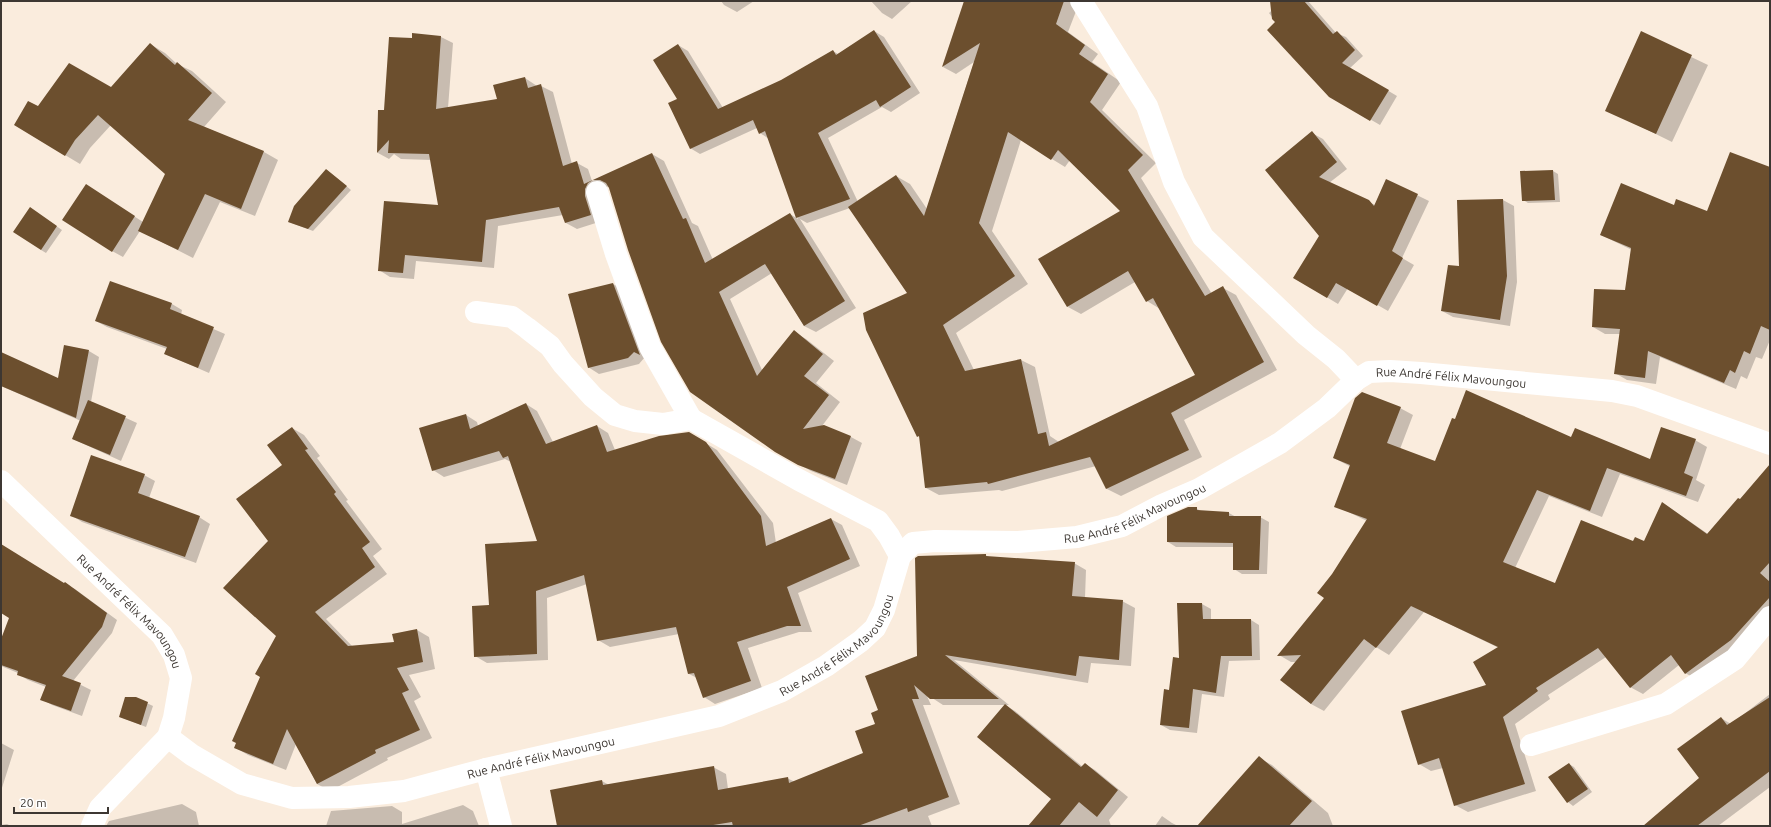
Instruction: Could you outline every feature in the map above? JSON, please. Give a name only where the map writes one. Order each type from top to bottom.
[{"type":"street","points":[[1081,1],[1147,106],[1174,182],[1203,237],[1306,335],[1336,359],[1356,380]]},
{"type":"street","points":[[596,192],[616,254],[650,347],[691,419],[799,480],[878,522],[900,556]]},
{"type":"street","points":[[476,312],[512,317],[527,328],[550,346],[563,364],[593,397],[616,415],[635,420],[663,424],[691,419]]},
{"type":"street","name":"Rue André Félix Mavoungou","points":[[1,481],[162,635],[174,655],[181,678],[174,718],[168,737],[192,755],[242,784],[292,798],[349,797],[404,791],[486,769],[719,716],[782,691],[826,666],[861,641],[875,628],[884,610],[900,556],[913,543],[935,540],[1018,542],[1077,537],[1122,526],[1162,505],[1199,489],[1280,443],[1327,408],[1356,380],[1369,372],[1390,371],[1612,391],[1637,396],[1770,444]]},
{"type":"street","points":[[1531,745],[1666,704],[1735,658],[1770,617]]},
{"type":"street","points":[[92,826],[100,808],[168,737]]},
{"type":"street","points":[[486,769],[501,826]]},
{"type":"building","points":[[964,1],[1064,1],[1056,24],[1085,45],[1079,54],[1108,74],[1090,102],[1143,155],[1128,170],[1205,296],[1223,286],[1264,362],[1171,413],[1189,450],[1106,489],[1090,457],[988,484],[987,482],[925,488],[919,436],[917,437],[866,330],[863,313],[907,293],[848,207],[896,175],[924,216],[980,43],[942,67]],"holes":[[[1008,132],[1051,160],[1058,150],[1120,211],[1038,259],[1067,307],[1128,271],[1146,302],[1153,298],[1195,375],[1049,446],[1046,432],[1038,434],[1021,359],[965,371],[943,325],[1015,276],[979,223]]]},
{"type":"building","points":[[1270,1],[1304,1],[1333,34],[1337,31],[1355,50],[1342,63],[1389,90],[1370,121],[1329,97],[1267,30],[1275,22],[1272,19]]},
{"type":"building","points":[[874,30],[911,87],[880,107],[876,100],[818,133],[850,199],[796,218],[765,131],[759,134],[753,120],[690,149],[668,103],[677,99],[653,60],[678,44],[718,109],[781,80],[833,50],[836,55]]},
{"type":"building","points":[[1641,31],[1692,55],[1656,134],[1605,111]]},
{"type":"building","points":[[412,33],[441,36],[436,109],[497,99],[493,85],[525,77],[528,88],[541,84],[563,166],[577,161],[584,184],[652,153],[683,219],[686,218],[705,263],[790,213],[845,301],[804,326],[765,264],[719,292],[757,376],[794,330],[823,354],[804,376],[829,395],[803,429],[824,425],[851,436],[835,479],[798,465],[775,452],[690,392],[661,342],[628,250],[609,188],[606,183],[600,180],[593,180],[588,183],[585,189],[585,196],[591,215],[565,223],[559,207],[486,220],[482,262],[405,255],[403,273],[378,271],[384,201],[438,205],[429,154],[388,153],[389,140],[377,153],[378,110],[384,110],[389,37],[412,38]]},
{"type":"building","points":[[150,43],[175,65],[177,62],[212,93],[188,120],[264,151],[241,209],[205,194],[178,250],[138,231],[165,174],[98,115],[75,140],[65,156],[14,125],[28,101],[38,106],[69,63],[111,87]]},
{"type":"building","points":[[1312,131],[1337,162],[1319,177],[1369,200],[1374,206],[1386,179],[1418,194],[1392,251],[1403,258],[1377,306],[1336,283],[1327,298],[1293,278],[1319,236],[1265,170]]},
{"type":"building","points":[[1730,152],[1770,167],[1770,330],[1761,326],[1750,354],[1744,351],[1735,373],[1730,370],[1724,383],[1648,351],[1645,378],[1614,374],[1620,329],[1592,327],[1594,289],[1625,290],[1631,248],[1600,235],[1621,183],[1674,205],[1676,199],[1707,211]]},
{"type":"building","points":[[326,169],[347,186],[308,229],[288,222],[294,206]]},
{"type":"building","points":[[1553,170],[1555,200],[1522,201],[1520,171]]},
{"type":"building","points":[[86,184],[135,216],[112,252],[62,220]]},
{"type":"building","points":[[1503,199],[1507,276],[1500,320],[1441,311],[1448,265],[1459,266],[1457,200]]},
{"type":"building","points":[[30,207],[57,226],[41,250],[13,232]]},
{"type":"building","points":[[110,281],[172,303],[170,309],[214,327],[198,368],[164,354],[167,347],[95,321]]},
{"type":"building","points":[[613,283],[640,355],[634,352],[628,358],[588,368],[568,294]]},
{"type":"building","points":[[64,345],[89,350],[76,418],[1,386],[1,352],[58,378]]},
{"type":"building","points":[[1466,390],[1571,437],[1575,428],[1650,459],[1661,427],[1696,439],[1684,473],[1693,477],[1686,496],[1607,468],[1590,511],[1537,490],[1503,562],[1555,583],[1581,520],[1633,541],[1635,537],[1644,541],[1662,502],[1707,534],[1770,464],[1770,562],[1760,573],[1770,582],[1770,597],[1731,640],[1685,674],[1671,655],[1630,688],[1598,648],[1536,688],[1538,691],[1503,717],[1525,784],[1454,806],[1439,758],[1418,765],[1401,711],[1486,685],[1473,662],[1498,647],[1411,606],[1376,648],[1364,639],[1311,704],[1280,680],[1301,655],[1277,656],[1324,598],[1317,593],[1332,574],[1367,519],[1334,507],[1350,465],[1333,458],[1355,398],[1362,392],[1401,407],[1387,443],[1435,461],[1452,418],[1455,419]]},
{"type":"building","points":[[88,400],[126,416],[110,455],[72,439]]},
{"type":"building","points":[[526,403],[546,444],[597,425],[607,452],[659,436],[689,432],[706,442],[761,516],[766,546],[831,518],[850,559],[787,587],[801,626],[787,626],[737,642],[751,681],[703,698],[694,673],[688,674],[676,627],[597,641],[584,575],[536,591],[537,654],[474,657],[472,606],[489,605],[485,544],[537,541],[508,456],[503,458],[499,451],[432,471],[419,428],[466,414],[470,429]]},
{"type":"building","points":[[292,427],[308,449],[305,450],[336,492],[334,494],[370,542],[362,548],[375,567],[315,612],[348,646],[394,642],[392,634],[417,629],[423,662],[397,668],[409,690],[402,693],[420,730],[375,750],[376,753],[317,784],[287,729],[273,764],[234,748],[236,743],[232,741],[260,677],[255,674],[276,636],[223,588],[268,541],[236,499],[282,465],[267,445]]},
{"type":"building","points":[[91,455],[145,474],[138,493],[200,516],[185,557],[70,516]]},
{"type":"building","points":[[1188,507],[1197,507],[1197,510],[1229,512],[1229,516],[1261,516],[1259,570],[1233,570],[1233,543],[1167,542],[1167,516]]},
{"type":"building","points":[[1,544],[64,583],[65,582],[107,613],[102,627],[62,676],[81,683],[71,711],[40,700],[46,685],[17,675],[18,671],[1,665],[1,639],[9,618],[1,613]]},
{"type":"building","points":[[986,554],[986,556],[1075,562],[1072,596],[1123,600],[1119,660],[1079,656],[1076,676],[945,655],[999,699],[930,699],[914,685],[919,699],[912,699],[949,797],[908,812],[907,808],[858,826],[733,826],[732,822],[707,826],[557,826],[550,790],[602,780],[603,785],[714,766],[718,790],[788,777],[789,783],[863,753],[855,731],[875,724],[871,713],[878,710],[865,676],[917,656],[915,558],[918,556]]},
{"type":"building","points":[[1177,603],[1202,603],[1203,619],[1251,619],[1252,656],[1221,656],[1216,693],[1193,689],[1189,728],[1160,725],[1164,689],[1169,690],[1173,657],[1179,658]]},
{"type":"building","points":[[125,697],[136,697],[148,702],[141,725],[119,717]]},
{"type":"building","points":[[1770,697],[1770,771],[1697,826],[1643,826],[1699,778],[1677,749],[1721,717],[1727,725]]},
{"type":"building","points":[[1005,704],[1081,767],[1085,763],[1118,790],[1097,817],[1079,802],[1059,826],[1028,826],[1051,799],[977,737]]},
{"type":"building","points":[[1259,756],[1312,801],[1289,826],[1197,826]]},
{"type":"building","points":[[1569,763],[1588,789],[1567,803],[1548,777]]}]
